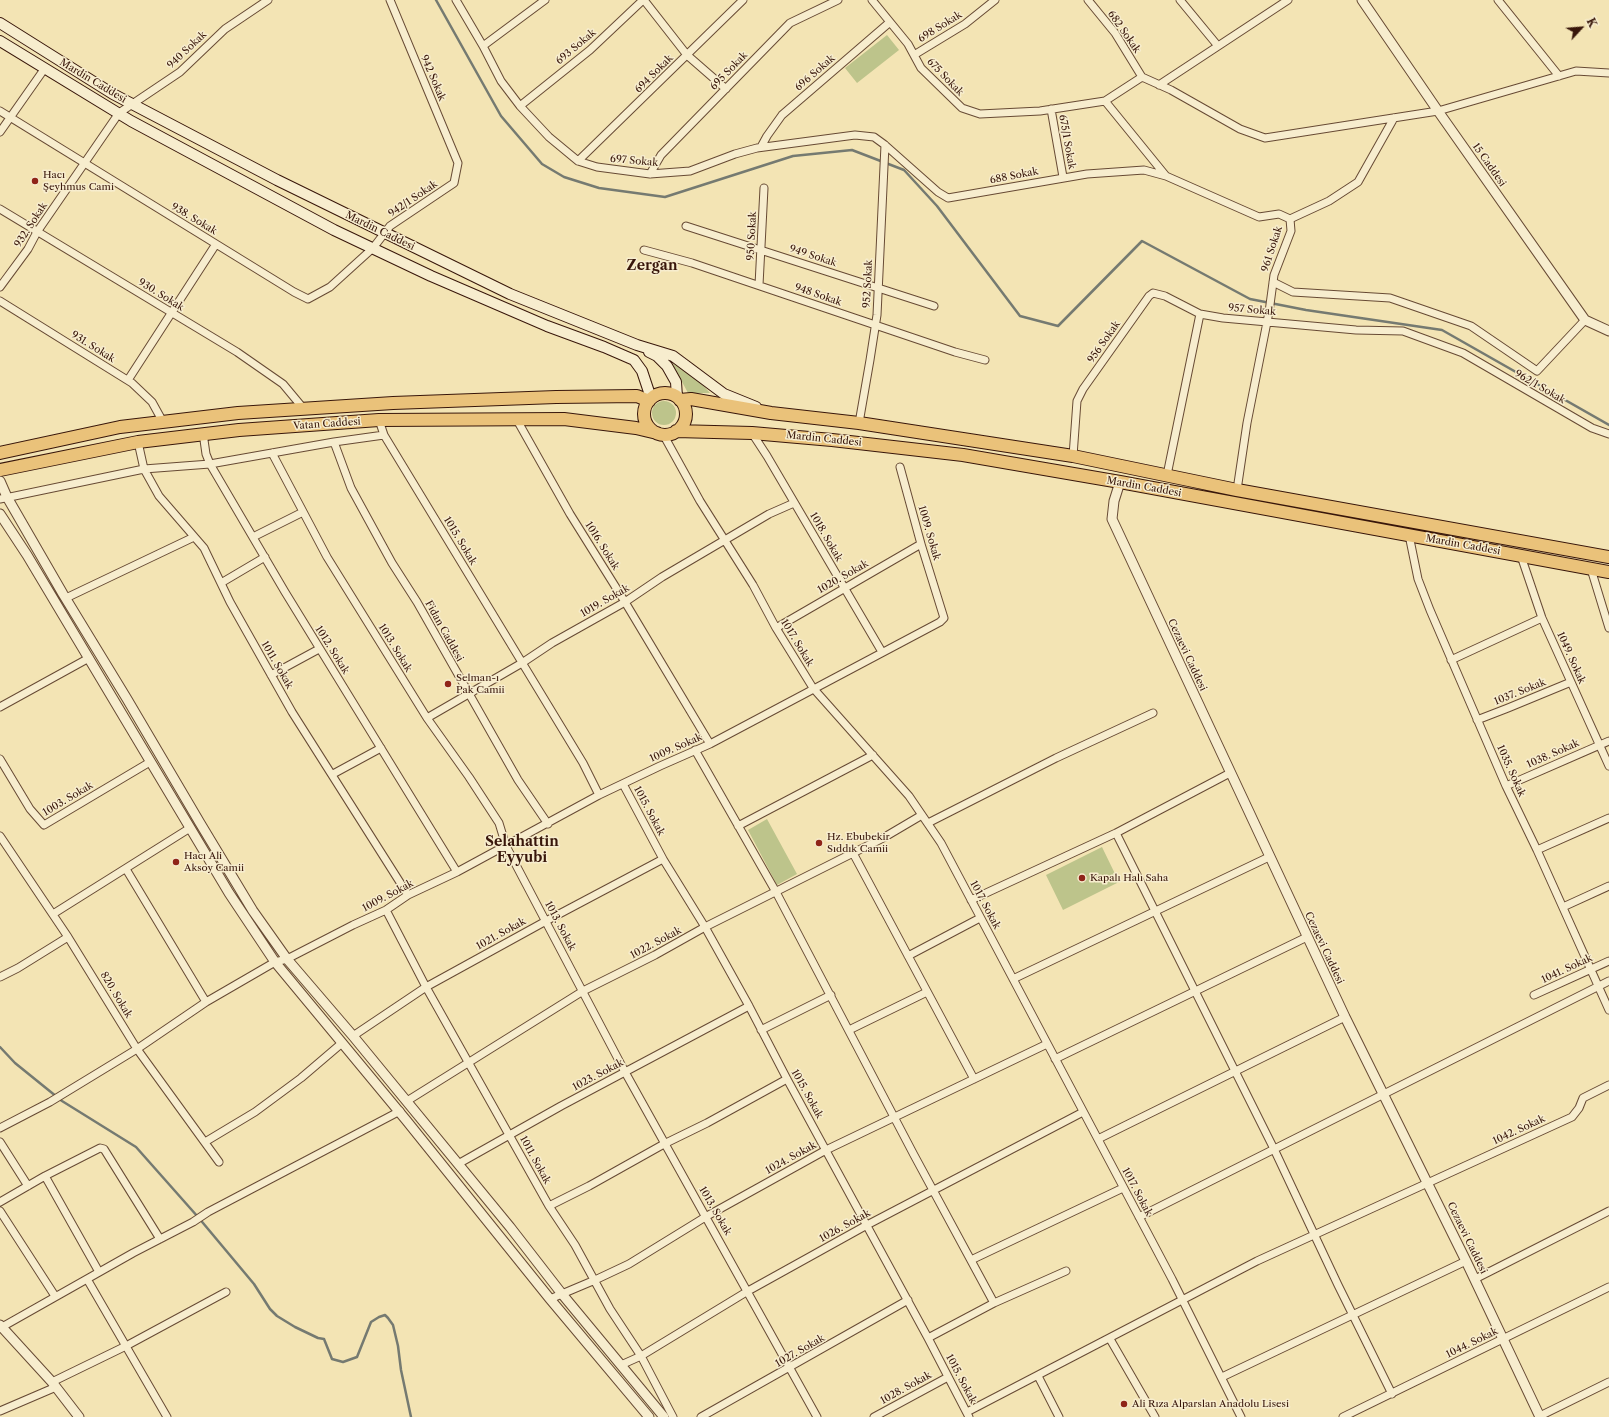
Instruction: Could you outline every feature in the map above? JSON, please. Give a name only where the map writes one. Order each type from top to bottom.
[{"type":"highway","name":"Mardin Caddesi","points":[[650,399],[657,394],[663,393],[670,394],[678,398],[771,413],[858,423],[1073,456],[1237,490],[1609,557]]},
{"type":"highway","name":"Vatan Caddesi","points":[[0,453],[120,427],[238,412],[393,403],[556,397],[637,396],[650,399]]},
{"type":"highway","points":[[676,431],[684,421],[685,414],[685,408],[678,398]]},
{"type":"highway","points":[[650,399],[644,410],[644,417],[647,424],[660,433]]},
{"type":"highway","name":"Vatan Caddesi","points":[[0,470],[138,442],[203,434],[380,420],[564,419],[636,428],[660,433]]},
{"type":"highway","name":"Mardin Caddesi","points":[[660,433],[676,431],[752,433],[832,440],[964,455],[1120,482],[1609,572]]},
{"type":"main road","name":"Mardin Caddesi","points":[[0,23],[113,94],[277,180],[510,294],[637,345],[673,356],[724,394],[771,413]]},
{"type":"main road","name":"Mardin Caddesi","points":[[0,41],[119,113],[231,176],[373,248],[484,299],[547,326],[634,360],[642,371],[650,399]]},
{"type":"main road","points":[[637,345],[657,356],[667,366],[676,382],[678,398]]},
{"type":"street","name":"940 Sokak","points":[[119,113],[180,72],[225,29],[268,0]]},
{"type":"street","name":"942 Sokak","points":[[390,0],[458,163]]},
{"type":"street","name":"697 Sokak","points":[[456,0],[483,46],[501,81],[520,106],[549,137],[578,161],[597,167],[650,174],[690,171],[735,154],[761,148],[855,135],[874,137],[885,145]]},
{"type":"street","points":[[483,46],[545,0]]},
{"type":"street","points":[[643,0],[686,55],[726,89]]},
{"type":"street","name":"693 Sokak","points":[[520,106],[590,50],[643,0]]},
{"type":"street","name":"694 Sokak","points":[[578,161],[743,0]]},
{"type":"street","name":"695 Sokak","points":[[650,174],[661,155],[790,23],[838,0]]},
{"type":"street","name":"675 Sokak","points":[[872,0],[908,44],[921,68],[962,108],[980,114],[1051,109],[1105,101]]},
{"type":"street","name":"698 Sokak","points":[[914,55],[965,24],[995,0]]},
{"type":"street","name":"682 Sokak","points":[[1088,0],[1115,33],[1142,77]]},
{"type":"street","points":[[1180,0],[1218,46]]},
{"type":"street","points":[[1159,85],[1288,0]]},
{"type":"street","name":"15 Caddesi","points":[[1362,0],[1438,111],[1586,320],[1609,331]]},
{"type":"street","points":[[1498,0],[1559,76]]},
{"type":"street","name":"696 Sokak","points":[[761,148],[767,136],[782,115],[890,22]]},
{"type":"street","points":[[0,132],[45,68]]},
{"type":"street","points":[[1105,101],[1142,77],[1240,129],[1265,138],[1438,111],[1576,71],[1609,73]]},
{"type":"street","name":"961 Sokak","points":[[1105,101],[1166,176],[1259,217],[1279,214],[1290,219],[1291,231],[1272,284],[1269,312],[1247,423],[1237,490]]},
{"type":"street","name":"675/1 Sokak","points":[[1051,109],[1063,177]]},
{"type":"street","name":"938. Sokak","points":[[0,111],[84,164],[294,292],[308,299],[330,287],[373,248]]},
{"type":"street","name":"932. Sokak","points":[[0,287],[28,249],[37,232],[119,113]]},
{"type":"street","points":[[1290,219],[1329,201],[1358,182],[1394,118]]},
{"type":"street","name":"688 Sokak","points":[[885,145],[938,192],[948,198],[978,194],[1063,177],[1144,170],[1166,176]]},
{"type":"street","name":"952 Sokak","points":[[858,423],[870,360],[876,315],[885,145]]},
{"type":"street","name":"942/1 Sokak","points":[[373,248],[390,226],[454,183],[458,163]]},
{"type":"street","name":"950 Sokak","points":[[759,285],[764,188]]},
{"type":"street","name":"930. Sokak","points":[[0,209],[237,352],[283,384],[303,408]]},
{"type":"street","name":"949 Sokak","points":[[686,226],[934,306]]},
{"type":"street","points":[[128,380],[216,244]]},
{"type":"street","name":"948 Sokak","points":[[644,250],[692,263],[955,352],[985,360]]},
{"type":"street","points":[[1272,284],[1293,292],[1390,298],[1471,326],[1537,371],[1586,320]]},
{"type":"street","name":"956 Sokak","points":[[1073,456],[1077,401],[1083,389],[1149,296],[1153,293],[1165,296],[1200,314]]},
{"type":"street","name":"931. Sokak","points":[[0,301],[128,380],[152,402],[164,422]]},
{"type":"street","points":[[1167,475],[1200,314]]},
{"type":"street","name":"957 Sokak","points":[[1200,314],[1223,318],[1356,330],[1403,331],[1463,353]]},
{"type":"street","name":"962/1 Sokak","points":[[1463,353],[1592,428],[1609,434]]},
{"type":"street","name":"1015. Sokak","points":[[380,420],[384,435],[499,628],[583,764],[599,795]]},
{"type":"street","name":"1016. Sokak","points":[[517,420],[570,514],[625,602],[710,744]]},
{"type":"street","name":"1017. Sokak","points":[[660,433],[700,501],[753,585],[776,628],[813,688],[909,796],[941,843],[1183,1301],[1241,1417]]},
{"type":"street","name":"1018. Sokak","points":[[752,433],[882,652]]},
{"type":"street","name":"1012. Sokak","points":[[203,434],[206,454],[210,464],[319,649],[457,872]]},
{"type":"street","points":[[4,498],[144,469],[210,464],[334,442],[384,435]]},
{"type":"street","name":"1011. Sokak","points":[[138,442],[144,469],[159,496],[204,548],[220,583],[292,712],[333,774],[408,895]]},
{"type":"street","name":"Fidan Caddesi","points":[[334,442],[351,488],[392,563],[518,780],[548,824]]},
{"type":"street","name":"1013. Sokak","points":[[272,453],[327,557],[427,718],[469,777],[499,823],[506,846],[625,1072],[664,1144],[707,1216],[817,1417]]},
{"type":"street","name":"1009. Sokak","points":[[0,1128],[50,1102],[137,1049],[206,1002],[275,962],[287,959],[353,924],[386,910],[408,895],[457,872],[599,795],[710,744],[813,688],[940,622],[944,618],[921,544],[900,467]]},
{"type":"street","points":[[0,481],[4,498],[66,598],[254,911],[287,959],[407,1101],[562,1294],[664,1417]]},
{"type":"street","name":"Cezaevi Caddesi","points":[[1120,482],[1114,501],[1112,519],[1345,1017],[1466,1261],[1540,1417]]},
{"type":"street","name":"1019. Sokak","points":[[427,718],[522,663],[552,643],[625,602],[662,577],[769,514],[794,503]]},
{"type":"street","points":[[253,537],[303,512]]},
{"type":"street","points":[[0,514],[27,555],[229,893],[275,962],[400,1112],[550,1299],[649,1417]]},
{"type":"street","name":"1035. Sokak","points":[[1409,535],[1418,579],[1451,660],[1506,786],[1537,850],[1609,1010]]},
{"type":"street","points":[[66,598],[194,537]]},
{"type":"street","name":"1020. Sokak","points":[[776,628],[921,544]]},
{"type":"street","name":"1049. Sokak","points":[[1521,556],[1542,618],[1609,766]]},
{"type":"street","points":[[220,583],[265,557]]},
{"type":"street","points":[[1591,569],[1609,628]]},
{"type":"street","points":[[1451,660],[1542,618]]},
{"type":"street","points":[[271,675],[319,649]]},
{"type":"street","points":[[0,707],[89,658]]},
{"type":"street","name":"1037. Sokak","points":[[1477,720],[1571,682]]},
{"type":"street","points":[[928,823],[1056,758],[1153,713]]},
{"type":"street","name":"1038. Sokak","points":[[1506,786],[1609,741]]},
{"type":"street","points":[[333,774],[381,748]]},
{"type":"street","points":[[695,750],[776,892],[994,1303]]},
{"type":"street","points":[[738,826],[873,755]]},
{"type":"street","name":"1003. Sokak","points":[[0,759],[30,809],[44,825],[150,762]]},
{"type":"street","points":[[971,900],[1116,833],[1230,774]]},
{"type":"street","name":"1015. Sokak","points":[[623,784],[663,859],[705,927],[749,1006],[787,1079],[908,1300],[968,1415]]},
{"type":"street","name":"1022. Sokak","points":[[407,1101],[584,992],[656,955],[705,927],[883,838],[922,815]]},
{"type":"street","points":[[1537,850],[1609,818]]},
{"type":"street","points":[[53,914],[190,828]]},
{"type":"street","points":[[1116,833],[1194,992],[1274,1149],[1352,1314],[1392,1394]]},
{"type":"street","name":"820. Sokak","points":[[0,838],[68,937],[137,1049],[219,1162]]},
{"type":"street","points":[[853,853],[974,1079]]},
{"type":"street","points":[[1013,980],[1269,857]]},
{"type":"street","name":"1021. Sokak","points":[[353,1036],[426,987],[663,859]]},
{"type":"street","points":[[126,868],[206,1002]]},
{"type":"street","points":[[1563,907],[1609,886]]},
{"type":"street","name":"1011. Sokak","points":[[386,910],[426,987],[548,1206],[575,1245],[610,1309],[641,1356],[673,1417]]},
{"type":"street","points":[[908,956],[980,918]]},
{"type":"street","points":[[0,977],[18,968],[68,937]]},
{"type":"street","points":[[1055,1059],[1307,937]]},
{"type":"street","name":"1041. Sokak","points":[[1534,995],[1609,961]]},
{"type":"street","points":[[1139,1217],[1609,981]]},
{"type":"street","points":[[849,1030],[927,992]]},
{"type":"street","points":[[761,1030],[830,995]]},
{"type":"street","name":"1023. Sokak","points":[[458,1164],[749,1006]]},
{"type":"street","points":[[1098,1139],[1345,1017]]},
{"type":"street","points":[[205,1142],[256,1112],[301,1078],[342,1043]]},
{"type":"street","name":"1024. Sokak","points":[[550,1299],[629,1264],[707,1216],[826,1150],[1047,1044]]},
{"type":"street","points":[[548,1206],[589,1186],[664,1144],[707,1123],[787,1079]]},
{"type":"street","name":"1042. Sokak","points":[[968,1415],[1038,1376],[1257,1262],[1314,1234],[1428,1184],[1572,1117],[1579,1108],[1583,1098],[1609,1085]]},
{"type":"street","points":[[79,1417],[54,1384],[1,1326],[193,1222],[208,1212],[400,1112]]},
{"type":"street","name":"1026. Sokak","points":[[621,1365],[641,1356],[748,1292],[867,1225],[1083,1112]]},
{"type":"street","points":[[0,1142],[28,1186]]},
{"type":"street","points":[[0,1202],[100,1148],[104,1149],[160,1239]]},
{"type":"street","points":[[46,1176],[99,1272]]},
{"type":"street","points":[[971,1260],[1123,1188]]},
{"type":"street","points":[[0,1211],[56,1296]]},
{"type":"street","points":[[1475,1280],[1609,1211]]},
{"type":"street","points":[[1222,1377],[1466,1261]]},
{"type":"street","points":[[928,1338],[994,1303],[1066,1271]]},
{"type":"street","points":[[86,1279],[167,1417]]},
{"type":"street","name":"1044. Sokak","points":[[1343,1417],[1609,1287]]},
{"type":"street","points":[[0,1411],[54,1384],[226,1292]]},
{"type":"street","name":"1027. Sokak","points":[[702,1417],[908,1300]]},
{"type":"street","points":[[1110,1338],[1155,1417]]},
{"type":"street","points":[[1038,1376],[1059,1417]]},
{"type":"street","name":"1028. Sokak","points":[[874,1417],[948,1377]]},
{"type":"street","points":[[1540,1417],[1609,1382]]},
{"type":"green space","points":[[887,35],[899,50],[857,83],[845,68]]},
{"type":"green space","points":[[672,363],[699,381],[710,393],[688,393]]},
{"type":"green space","points":[[664,401],[669,402],[675,408],[675,418],[669,424],[664,425],[659,424],[653,418],[652,413],[653,408],[659,402]]},
{"type":"green space","points":[[767,819],[797,874],[777,885],[748,830]]},
{"type":"green space","name":"Kapalı Halı Saha","points":[[1102,847],[1119,882],[1063,910],[1046,875]]},
{"type":"waterway","points":[[436,0],[501,116],[542,164],[564,177],[599,188],[665,197],[793,156],[852,150],[904,170],[937,206],[1020,316],[1058,326],[1142,241],[1250,299],[1306,310],[1442,330],[1609,425]]},
{"type":"waterway","points":[[0,1047],[15,1063],[62,1101],[136,1147],[198,1217],[254,1284],[270,1309],[277,1316],[295,1327],[318,1338],[324,1339],[332,1359],[343,1362],[357,1357],[371,1322],[385,1315],[393,1325],[411,1417]]},
{"type":"place","name":"Hacı Şeyhmus Cami","points":[[35,181]]},
{"type":"place","name":"Selman-ı Pak Camii","points":[[448,684]]},
{"type":"place","name":"Hz. Ebubekir Sıddık Camii","points":[[819,843]]},
{"type":"place","name":"Hacı Ali Aksoy Camii","points":[[176,862]]},
{"type":"place","name":"Kapalı Halı Saha","points":[[1082,878]]},
{"type":"place","name":"Ali Rıza Alparslan Anadolu Lisesi","points":[[1124,1404]]},
{"type":"district","name":"Zergan","points":[[652,266]]},
{"type":"district","name":"Selahattin Eyyubi","points":[[522,850]]}]
